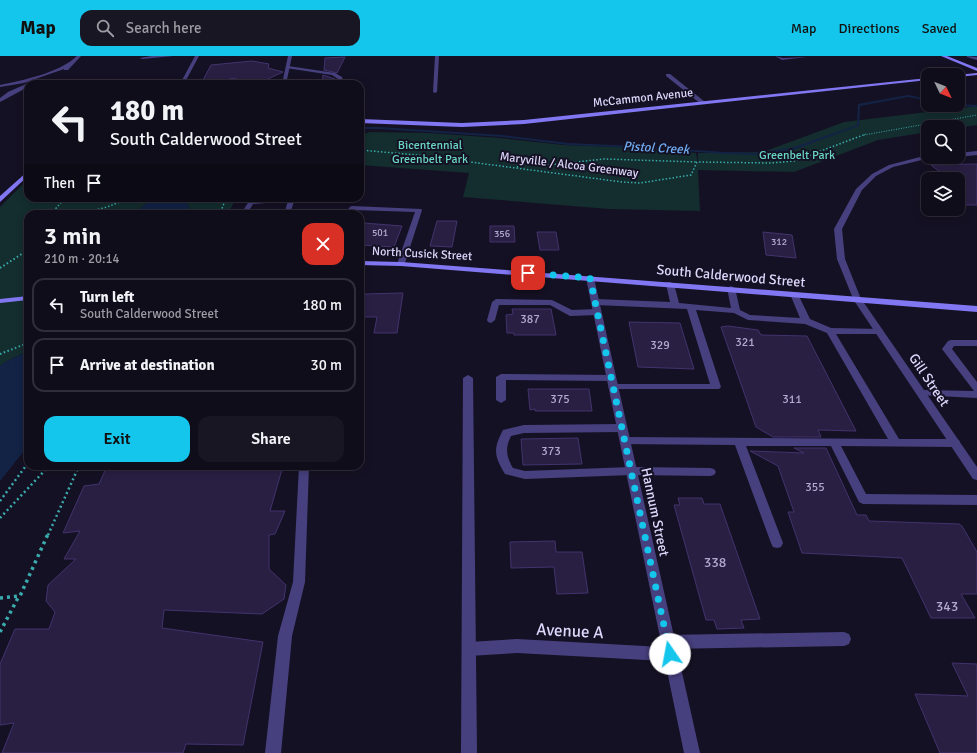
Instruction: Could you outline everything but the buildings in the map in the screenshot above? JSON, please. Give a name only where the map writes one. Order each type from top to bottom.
[{"type":"street","points":[[41,80],[68,68],[69,65],[79,56]]},
{"type":"street","points":[[142,58],[171,56]]},
{"type":"street","points":[[184,80],[198,56]]},
{"type":"street","points":[[285,80],[290,56]]},
{"type":"street","points":[[435,92],[437,56]]},
{"type":"street","points":[[777,56],[782,59],[805,57],[803,56]]},
{"type":"street","points":[[943,56],[977,70]]},
{"type":"street","points":[[969,56],[977,59]]},
{"type":"street","points":[[28,80],[69,65]]},
{"type":"street","points":[[288,67],[334,74],[341,80]]},
{"type":"street","points":[[965,75],[977,74]]},
{"type":"street","points":[[668,75],[703,103]]},
{"type":"street","name":"McCammon Avenue","points":[[364,121],[462,125],[524,122],[921,80]]},
{"type":"street","points":[[0,86],[24,81]]},
{"type":"street","points":[[0,100],[10,93],[24,87]]},
{"type":"street","points":[[965,154],[977,153]]},
{"type":"street","name":"Gill Street","points":[[921,157],[891,166],[874,175],[859,189],[838,229],[841,259],[857,299],[977,476]]},
{"type":"street","points":[[0,200],[24,177]]},
{"type":"street","points":[[350,210],[352,208],[419,210],[401,264]]},
{"type":"street","name":"North Cusick Street","points":[[364,263],[401,264],[482,270]]},
{"type":"street","name":"South Calderwood Street","points":[[482,270],[731,288],[977,309]]},
{"type":"street","name":"Hannum Street","points":[[590,278],[692,753]]},
{"type":"street","points":[[670,284],[674,305]]},
{"type":"street","points":[[731,288],[736,311]]},
{"type":"street","points":[[794,294],[806,321]]},
{"type":"street","points":[[0,301],[24,298]]},
{"type":"street","points":[[491,320],[496,302],[552,303],[570,313],[596,307],[674,305],[736,311],[748,317],[806,321],[830,331],[879,331]]},
{"type":"street","points":[[501,400],[501,378],[716,387],[691,307]]},
{"type":"street","points":[[830,331],[896,443]]},
{"type":"street","points":[[977,343],[951,342],[947,349],[977,389]]},
{"type":"street","points":[[468,378],[469,753]]},
{"type":"street","points":[[921,393],[977,395]]},
{"type":"street","points":[[622,428],[524,429],[507,433],[500,446],[502,460],[509,471],[526,475],[631,471],[710,472]]},
{"type":"street","points":[[625,441],[955,443]]},
{"type":"street","points":[[739,442],[777,543]]},
{"type":"street","points":[[834,442],[863,499],[977,500]]},
{"type":"street","points":[[273,753],[285,636],[299,582],[304,470]]},
{"type":"street","name":"Avenue A","points":[[469,649],[517,646],[669,648],[844,638]]},
{"type":"path","points":[[516,168],[526,164],[550,165],[604,159],[771,164],[794,161],[868,133],[977,115]]},
{"type":"path","name":"Maryville / Alcoa Greenway","points":[[364,151],[417,155],[581,177],[640,183],[691,175],[697,162]]},
{"type":"path","points":[[54,210],[62,202]]},
{"type":"path","points":[[95,210],[120,202]]},
{"type":"path","points":[[0,268],[24,253]]},
{"type":"path","points":[[0,354],[24,345]]},
{"type":"path","points":[[0,501],[24,468]]},
{"type":"path","points":[[0,518],[45,470]]},
{"type":"path","points":[[0,632],[20,596],[77,470]]},
{"type":"path","points":[[0,598],[20,596]]},
{"type":"green space","points":[[977,106],[977,125],[965,127],[965,120],[921,120],[921,133],[878,140],[794,172],[698,170],[700,211],[609,209],[463,197],[469,173],[364,165],[364,134],[370,132],[429,133],[500,138],[563,145],[639,148],[696,153],[698,164],[698,153],[763,152],[844,122],[927,112],[965,112],[965,107]]},
{"type":"green space","points":[[24,183],[24,202],[149,202],[138,210],[24,210],[24,353],[0,366],[0,207]]},
{"type":"green space","points":[[186,202],[234,202],[230,210],[189,210],[189,207]]},
{"type":"water","points":[[149,202],[186,202],[189,207],[189,210],[138,210]]},
{"type":"water","points":[[24,353],[24,451],[0,481],[0,366]]},
{"type":"waterway","name":"Pistol Creek","points":[[364,128],[502,136],[568,144],[753,154],[792,149],[858,125],[859,105],[908,96],[921,99]]},
{"type":"waterway","name":"Pistol Creek","points":[[965,105],[977,106]]},
{"type":"route","points":[[528,273],[590,278],[670,654]]},
{"type":"park label","name":"Bicentennial Greenbelt Park","points":[[430,152]]},
{"type":"park label","name":"Greenbelt Park","points":[[797,155]]}]
